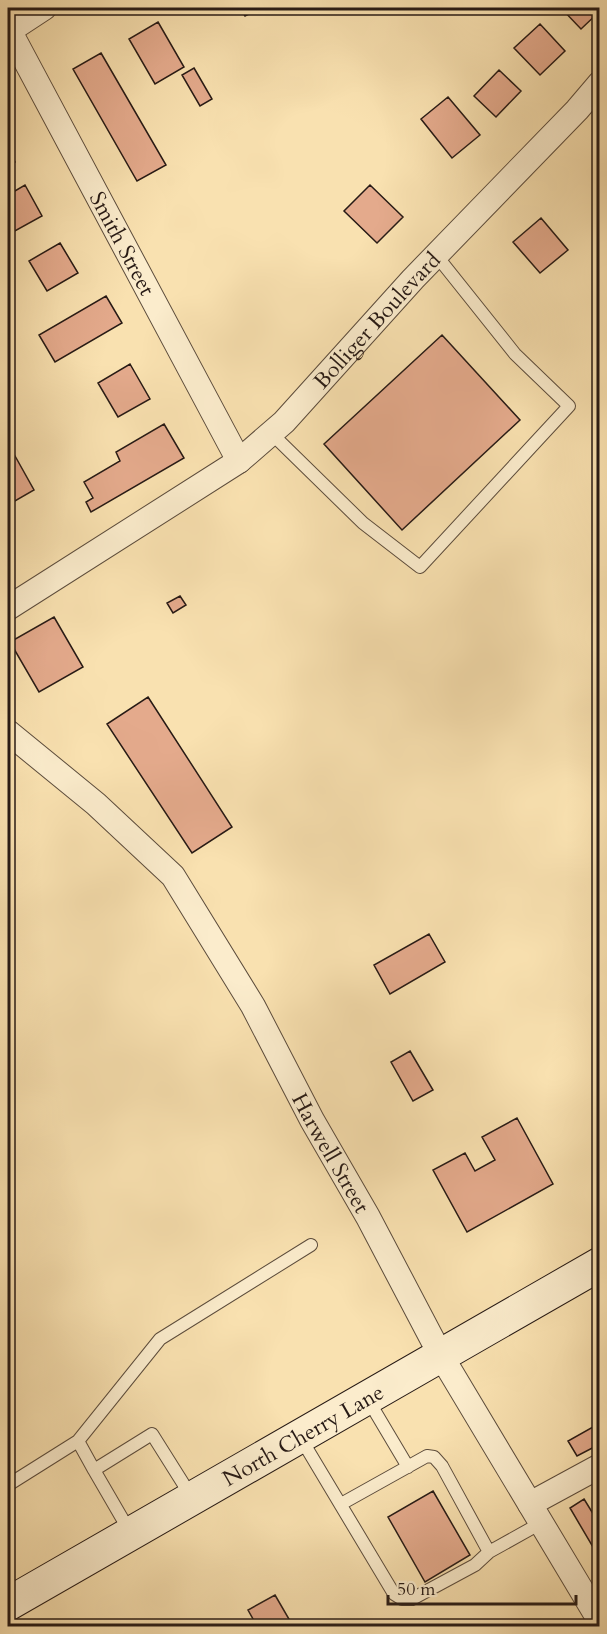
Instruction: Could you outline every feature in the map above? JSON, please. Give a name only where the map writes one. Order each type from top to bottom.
[{"type":"street","points":[[8,29],[44,8]]},
{"type":"street","name":"Smith Street","points":[[8,29],[239,461]]},
{"type":"street","name":"Bolliger Boulevard","points":[[8,608],[239,461],[284,422],[436,255],[577,110],[600,83]]},
{"type":"street","name":"Harwell Street","points":[[8,732],[96,804],[173,876],[253,1006],[312,1120],[368,1217],[440,1354],[598,1612]]},
{"type":"street","name":"North Cherry Lane","points":[[8,1604],[366,1396],[600,1264]]},
{"type":"street","points":[[536,1514],[600,1466]]},
{"type":"lane","points":[[271,432],[363,523],[420,567],[436,550],[569,406],[515,354],[436,255]]},
{"type":"lane","points":[[8,1485],[78,1441],[160,1339],[310,1245]]},
{"type":"lane","points":[[366,1396],[408,1467]]},
{"type":"lane","points":[[94,1470],[152,1434],[191,1497]]},
{"type":"lane","points":[[299,1435],[394,1594],[402,1599],[412,1599],[475,1565],[536,1514]]},
{"type":"lane","points":[[78,1441],[130,1533]]},
{"type":"lane","points":[[341,1504],[427,1456],[434,1458],[442,1466],[489,1552]]},
{"type":"building","points":[[240,8],[261,8],[245,16]]},
{"type":"building","points":[[319,8],[335,8],[323,14]]},
{"type":"building","points":[[561,8],[600,8],[600,11],[581,29]]},
{"type":"building","points":[[158,22],[184,67],[155,84],[129,39]]},
{"type":"building","points":[[540,24],[565,51],[540,75],[514,48]]},
{"type":"building","points":[[101,53],[166,165],[137,181],[73,69]]},
{"type":"building","points":[[194,68],[212,99],[200,106],[182,75]]},
{"type":"building","points":[[499,70],[521,91],[496,117],[474,96]]},
{"type":"building","points":[[448,97],[480,135],[452,158],[421,119]]},
{"type":"building","points":[[8,148],[15,162],[8,167]]},
{"type":"building","points":[[25,185],[42,216],[13,232],[8,223],[8,195]]},
{"type":"building","points":[[370,185],[403,217],[377,243],[344,211]]},
{"type":"building","points":[[541,218],[568,250],[540,273],[513,242]]},
{"type":"building","points":[[60,243],[78,273],[47,291],[29,261]]},
{"type":"building","points":[[106,296],[122,323],[55,362],[39,335]]},
{"type":"building","points":[[442,335],[520,420],[402,530],[324,444]]},
{"type":"building","points":[[130,364],[150,399],[118,417],[98,383]]},
{"type":"building","points":[[164,424],[184,458],[91,512],[86,502],[93,498],[84,482],[120,461],[116,452]]},
{"type":"building","points":[[10,447],[34,490],[8,505],[8,448]]},
{"type":"building","points":[[180,596],[186,605],[173,613],[167,603]]},
{"type":"building","points":[[54,617],[83,667],[39,692],[10,642]]},
{"type":"building","points":[[148,697],[232,827],[192,853],[107,724]]},
{"type":"building","points":[[429,934],[445,962],[390,994],[374,965]]},
{"type":"building","points":[[410,1051],[433,1090],[413,1101],[391,1062]]},
{"type":"building","points":[[517,1118],[553,1184],[467,1232],[433,1170],[465,1153],[475,1171],[495,1160],[482,1137]]},
{"type":"building","points":[[600,1423],[600,1444],[577,1456],[568,1441]]},
{"type":"building","points":[[433,1491],[470,1555],[425,1582],[388,1517]]},
{"type":"building","points":[[584,1499],[600,1525],[600,1559],[570,1508]]},
{"type":"building","points":[[275,1595],[293,1626],[257,1626],[248,1610]]}]
